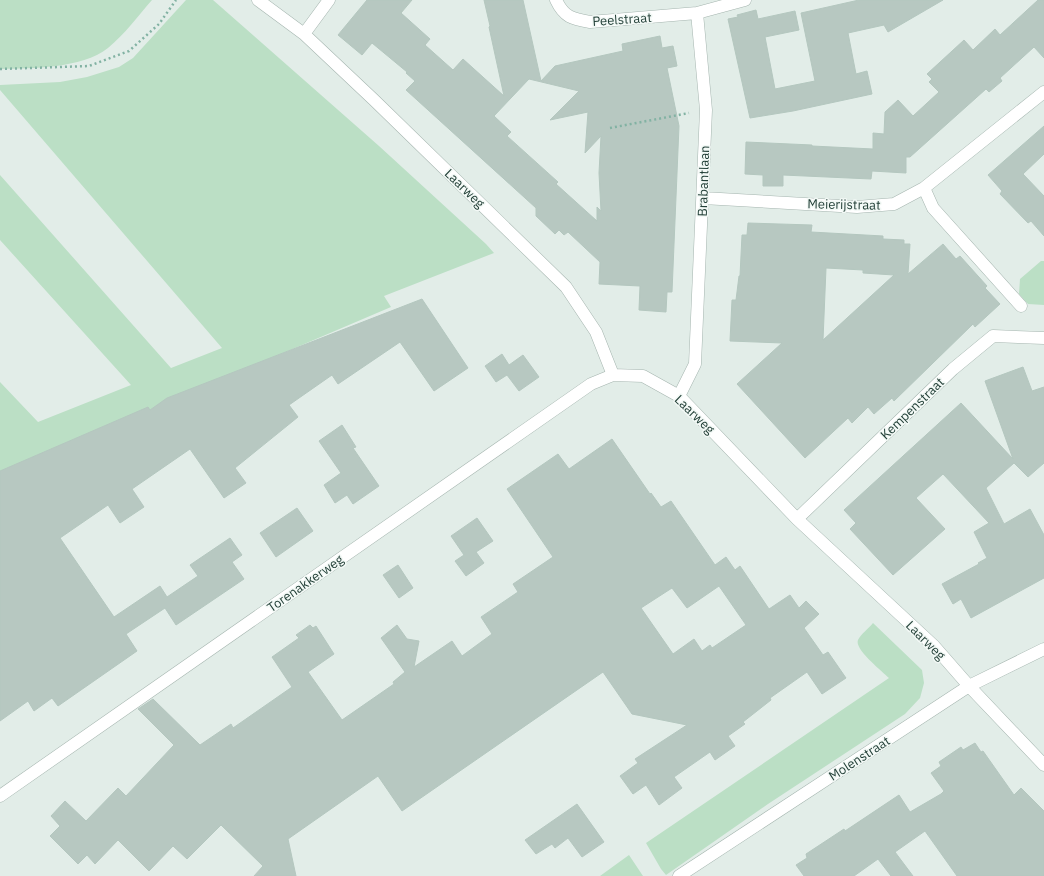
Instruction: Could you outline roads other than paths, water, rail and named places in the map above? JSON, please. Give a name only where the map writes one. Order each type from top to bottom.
[{"type":"street","name":"Laarweg","points":[[258,0],[304,34],[566,287],[596,332],[614,375],[643,376],[679,396],[797,519],[934,646],[969,686],[1044,765]]},
{"type":"street","points":[[304,34],[329,0]]},
{"type":"street","name":"Peelstraat","points":[[556,0],[560,9],[574,20],[590,22],[698,13]]},
{"type":"street","points":[[698,13],[746,0]]},
{"type":"street","name":"Brabantlaan","points":[[679,396],[696,364],[706,110],[698,13]]},
{"type":"street","name":"Meierijstraat","points":[[703,198],[857,207],[894,204],[924,188],[1044,92]]},
{"type":"street","points":[[924,188],[933,208],[1020,306]]},
{"type":"street","name":"Kempenstraat","points":[[797,519],[953,368],[993,336],[1044,338]]},
{"type":"street","name":"Torenakkerweg","points":[[0,796],[590,384],[614,375]]},
{"type":"street","name":"Molenstraat","points":[[679,876],[969,686],[1044,649]]}]
